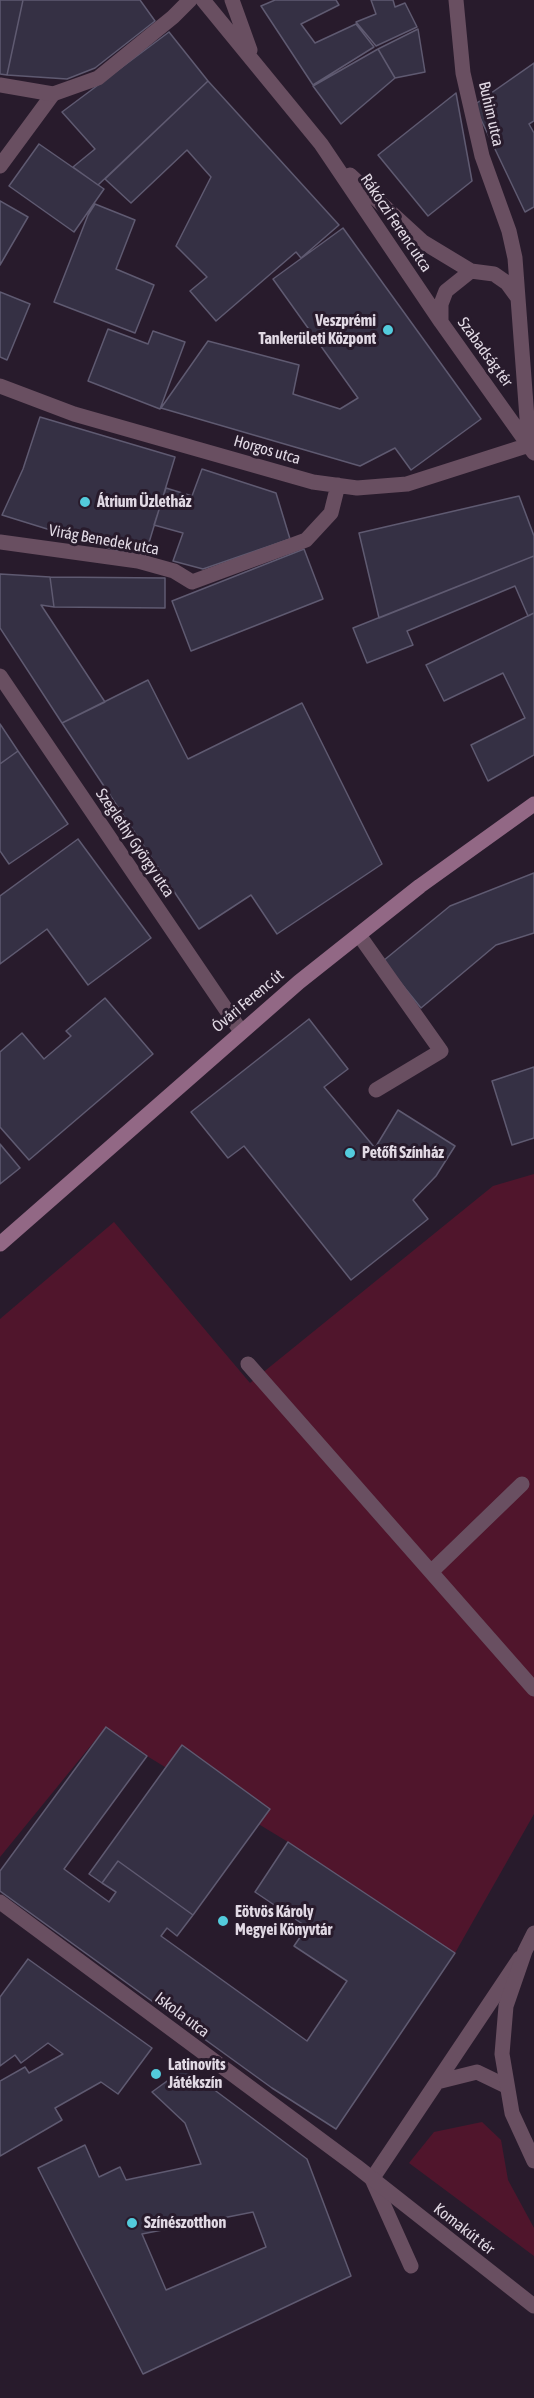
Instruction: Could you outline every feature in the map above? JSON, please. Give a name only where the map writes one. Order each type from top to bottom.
[{"type":"main road","name":"Óvári Ferenc út","points":[[0,1244],[240,1030],[430,878],[534,804]]},
{"type":"street","points":[[0,85],[53,94],[98,78],[173,17],[190,0]]},
{"type":"street","name":"Rákóczi Ferenc utca","points":[[203,0],[321,144],[441,322]]},
{"type":"street","points":[[232,0],[255,61]]},
{"type":"street","name":"Buhim utca","points":[[456,0],[463,73],[479,145],[509,231]]},
{"type":"street","points":[[0,166],[53,94]]},
{"type":"street","name":"Rákóczi Ferenc utca","points":[[321,144],[365,190],[423,242],[471,271]]},
{"type":"street","name":"Szabadság tér","points":[[509,231],[515,258],[532,449]]},
{"type":"street","points":[[471,271],[494,274],[507,283],[518,298]]},
{"type":"street","name":"Szabadság tér","points":[[471,271],[446,291],[441,304],[441,322],[532,449]]},
{"type":"street","name":"Horgos utca","points":[[0,386],[74,414],[313,482],[357,488],[407,484],[532,449]]},
{"type":"street","name":"Virág Benedek utca","points":[[0,542],[138,561],[174,571],[192,582],[306,540],[331,513],[338,485]]},
{"type":"street","name":"Szeglethy György utca","points":[[0,676],[240,1030]]},
{"type":"street","points":[[359,934],[441,1052],[376,1090]]},
{"type":"street","points":[[248,1364],[534,1689]]},
{"type":"street","points":[[431,1572],[522,1484]]},
{"type":"street","name":"Iskola utca","points":[[0,1902],[372,2179]]},
{"type":"street","points":[[411,2266],[372,2179],[525,1951],[534,1933]]},
{"type":"street","points":[[525,1951],[506,2006],[502,2054],[512,2113],[534,2161]]},
{"type":"street","points":[[437,2082],[477,2072],[506,2085]]},
{"type":"street","name":"Komakút tér","points":[[372,2179],[534,2306]]},
{"type":"shaded area","points":[[534,1174],[534,1814],[455,1953],[288,1842],[147,1756],[106,1727],[0,1857],[0,1319],[114,1222],[250,1383],[493,1186]]},
{"type":"shaded area","points":[[482,2122],[501,2140],[508,2180],[534,2228],[534,2256],[409,2163],[434,2132]]},
{"type":"building","points":[[0,0],[23,0],[7,75],[0,74]]},
{"type":"building","points":[[23,0],[140,0],[155,21],[95,68],[67,79],[7,75]]},
{"type":"building","points":[[275,0],[336,0],[339,5],[301,24],[315,43],[356,24],[374,47],[313,85],[261,6]]},
{"type":"building","points":[[371,0],[393,0],[395,7],[405,3],[417,27],[376,46],[356,22],[376,14]]},
{"type":"building","points":[[418,29],[425,72],[395,78],[378,49]]},
{"type":"building","points":[[169,32],[208,81],[98,185],[73,167],[95,149],[62,112]]},
{"type":"building","points":[[378,49],[395,78],[341,124],[313,86]]},
{"type":"building","points":[[534,63],[534,121],[529,124],[534,133],[534,207],[525,212],[474,105]]},
{"type":"building","points":[[208,81],[339,225],[301,258],[296,252],[216,321],[190,291],[207,277],[176,246],[211,177],[187,150],[131,203],[105,179]]},
{"type":"building","points":[[456,93],[472,181],[428,216],[378,155]]},
{"type":"building","points":[[39,144],[104,189],[74,232],[9,186]]},
{"type":"building","points":[[0,201],[28,217],[0,265]]},
{"type":"building","points":[[95,204],[135,220],[116,269],[154,285],[135,333],[54,302],[88,215]]},
{"type":"building","points":[[343,228],[481,419],[411,470],[395,448],[360,466],[161,408],[208,341],[299,365],[293,394],[340,409],[358,398],[273,279]]},
{"type":"building","points":[[0,292],[30,304],[7,360],[0,357]]},
{"type":"building","points":[[108,329],[148,344],[153,331],[185,342],[160,409],[88,381]]},
{"type":"building","name":"Átrium Üzletház","points":[[40,417],[175,457],[144,559],[2,515],[23,469]]},
{"type":"building","points":[[202,469],[276,493],[290,539],[203,569],[173,561],[183,533],[154,525],[166,488],[192,496]]},
{"type":"building","points":[[519,496],[534,536],[534,556],[379,618],[359,533]]},
{"type":"building","points":[[304,549],[323,599],[191,651],[172,601]]},
{"type":"building","points":[[534,556],[534,613],[528,616],[515,586],[407,631],[413,645],[367,663],[353,628]]},
{"type":"building","points":[[0,574],[50,577],[54,607],[41,605],[105,702],[62,723],[0,628]]},
{"type":"building","points":[[50,577],[165,578],[165,608],[54,607]]},
{"type":"building","points":[[534,613],[534,755],[488,781],[471,745],[525,718],[503,673],[444,701],[426,665]]},
{"type":"building","points":[[148,680],[188,759],[302,703],[382,864],[277,934],[251,895],[199,929],[62,723]]},
{"type":"building","points":[[0,724],[18,751],[0,764]]},
{"type":"building","points":[[18,751],[68,824],[9,864],[0,851],[0,764]]},
{"type":"building","points":[[78,839],[151,938],[88,985],[47,929],[0,964],[0,896]]},
{"type":"building","points":[[534,873],[534,933],[496,945],[421,1008],[383,961],[450,906]]},
{"type":"building","points":[[105,998],[153,1054],[29,1160],[0,1127],[0,1052],[22,1033],[44,1059],[71,1036],[66,1031]]},
{"type":"building","name":"Petőfi Színház","points":[[309,1019],[348,1069],[324,1087],[375,1148],[398,1110],[455,1146],[436,1176],[413,1200],[428,1219],[351,1280],[244,1146],[228,1158],[191,1112]]},
{"type":"building","points":[[534,1067],[534,1138],[512,1145],[492,1081]]},
{"type":"building","points":[[0,1144],[20,1168],[0,1184]]},
{"type":"building","points":[[106,1727],[147,1756],[64,1869],[109,1902],[116,1892],[102,1883],[118,1861],[193,1915],[177,1936],[167,1928],[161,1936],[307,2041],[347,1981],[294,1946],[307,1927],[255,1892],[288,1842],[455,1953],[336,2129],[272,2088],[0,1891],[0,1871]]},
{"type":"building","points":[[182,1745],[270,1809],[193,1915],[118,1861],[102,1883],[89,1874]]},
{"type":"building","points":[[28,1959],[152,2048],[118,2094],[101,2082],[55,2108],[62,2120],[0,2156],[0,2081],[25,2067],[29,2073],[63,2054],[48,2043],[21,2063],[15,2055],[0,2066],[0,1997]]},
{"type":"building","name":"Színészotthon","points":[[185,2068],[307,2159],[351,2276],[143,2374],[38,2168],[85,2145],[99,2177],[120,2167],[126,2180],[201,2164],[185,2123],[152,2092]],"holes":[[[253,2212],[266,2247],[166,2290],[142,2234]]]},
{"type":"place","name":"Veszprémi Tankerületi Központ","points":[[388,330]]},
{"type":"place","name":"Átrium Üzletház","points":[[85,502]]},
{"type":"place","name":"Petőfi Színház","points":[[350,1153]]},
{"type":"place","name":"Eötvös Károly Megyei Könyvtár","points":[[223,1921]]},
{"type":"place","name":"Latinovits Játékszín","points":[[156,2074]]},
{"type":"place","name":"Színészotthon","points":[[132,2223]]}]
